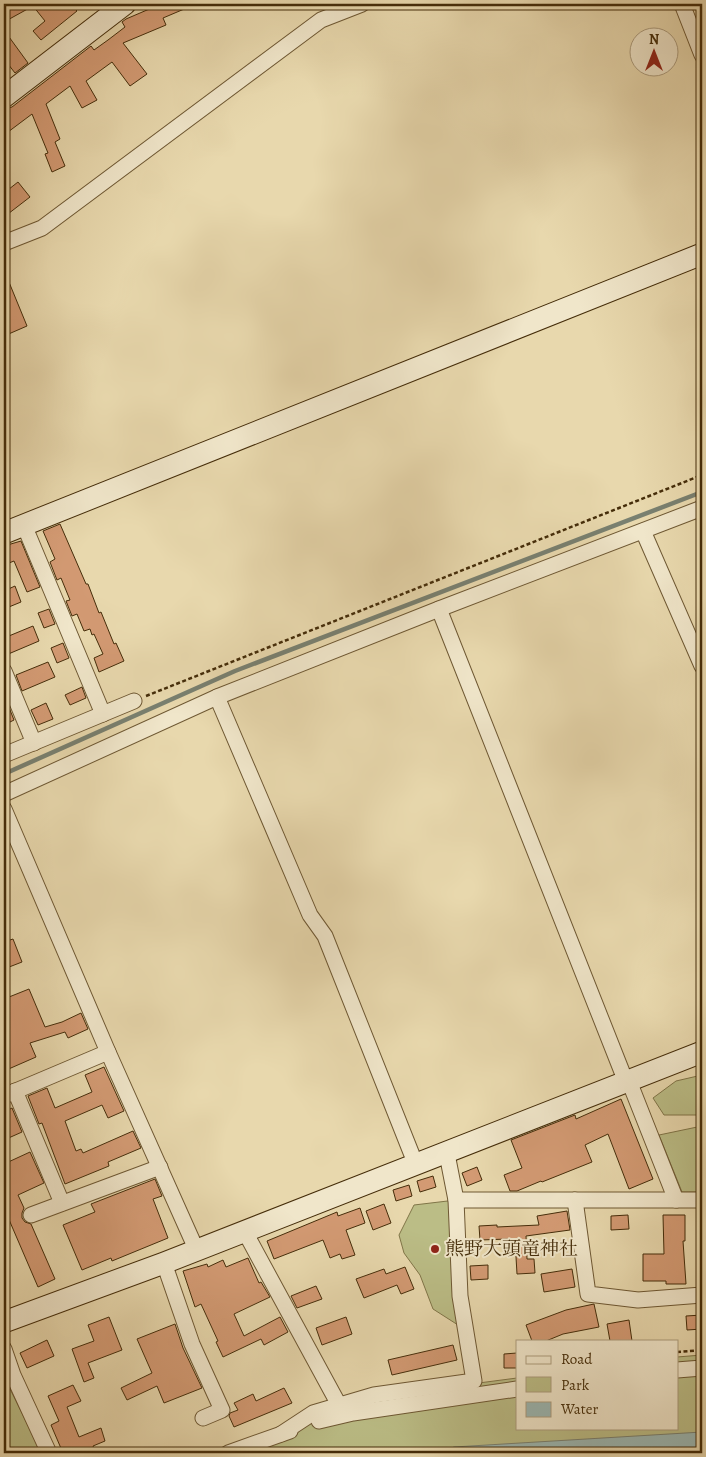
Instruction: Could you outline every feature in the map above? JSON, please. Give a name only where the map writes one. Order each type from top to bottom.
[{"type":"street","points":[[4,97],[125,4]]},
{"type":"street","points":[[4,242],[42,228],[321,20],[362,4]]},
{"type":"street","points":[[682,4],[702,55]]},
{"type":"street","points":[[4,533],[702,254]]},
{"type":"street","points":[[4,794],[217,697],[438,609],[702,508]]},
{"type":"street","points":[[24,525],[103,714]]},
{"type":"street","points":[[643,531],[702,666]]},
{"type":"street","points":[[438,609],[676,1200]]},
{"type":"street","points":[[4,671],[34,743]]},
{"type":"street","points":[[217,697],[310,916],[325,936],[416,1165]]},
{"type":"street","points":[[4,755],[134,701]]},
{"type":"street","points":[[4,809],[196,1251]]},
{"type":"street","points":[[62,1203],[10,1093],[108,1052]]},
{"type":"street","points":[[4,1322],[196,1251],[447,1154],[702,1052]]},
{"type":"street","points":[[281,1434],[313,1414],[374,1395],[474,1381],[460,1296],[456,1200],[447,1154]]},
{"type":"street","points":[[31,1215],[160,1167]]},
{"type":"street","points":[[456,1200],[702,1200]]},
{"type":"street","points":[[575,1200],[588,1294],[638,1300],[702,1295]]},
{"type":"street","points":[[244,1232],[339,1405]]},
{"type":"street","points":[[164,1263],[192,1344],[222,1410],[203,1418]]},
{"type":"street","points":[[4,1349],[9,1377],[49,1453]]},
{"type":"street","points":[[678,1370],[702,1368]]},
{"type":"street","points":[[228,1453],[322,1420],[353,1412],[516,1390]]},
{"type":"path","points":[[134,701],[702,475]]},
{"type":"path","points":[[678,1352],[702,1350]]},
{"type":"green space","points":[[702,1075],[702,1115],[664,1115],[653,1098],[676,1081]]},
{"type":"green space","points":[[702,1126],[702,1192],[682,1192],[659,1135]]},
{"type":"green space","points":[[456,1200],[458,1325],[433,1309],[420,1275],[404,1253],[399,1235],[414,1205]]},
{"type":"green space","points":[[702,1355],[702,1453],[228,1453],[379,1396],[516,1378],[516,1430],[678,1430],[678,1357]]},
{"type":"green space","points":[[7,1383],[42,1453],[4,1453],[4,1384]]},
{"type":"water","points":[[702,1432],[702,1453],[435,1453],[454,1447]]},
{"type":"building","points":[[4,4],[70,4],[77,11],[41,40],[33,31],[45,21],[33,6],[4,22]]},
{"type":"building","points":[[161,4],[196,4],[163,18],[166,25],[123,43],[147,74],[130,86],[112,62],[86,81],[97,100],[82,108],[70,86],[46,104],[60,139],[55,142],[65,166],[52,172],[45,154],[48,153],[32,114],[4,135],[4,109],[12,107],[91,46],[94,50],[108,40],[125,27],[122,22],[126,19]]},
{"type":"building","points":[[4,30],[28,63],[15,73],[8,64],[4,67]]},
{"type":"building","points":[[18,182],[30,197],[4,217],[4,193]]},
{"type":"building","points":[[4,270],[27,326],[4,336]]},
{"type":"building","points":[[60,524],[86,584],[88,584],[99,613],[101,612],[114,644],[116,643],[124,661],[99,672],[94,658],[103,654],[90,629],[84,631],[77,614],[72,616],[66,601],[70,600],[61,578],[57,580],[50,562],[55,559],[43,531]]},
{"type":"building","points":[[21,541],[40,587],[27,592],[14,561],[4,565],[4,546]]},
{"type":"building","points":[[15,586],[21,602],[4,609],[4,591]]},
{"type":"building","points":[[49,609],[55,624],[44,628],[38,613]]},
{"type":"building","points":[[33,626],[39,641],[6,655],[4,638]]},
{"type":"building","points":[[63,643],[69,658],[57,663],[51,648]]},
{"type":"building","points":[[48,662],[55,677],[22,691],[16,675]]},
{"type":"building","points":[[82,687],[86,698],[70,705],[65,695]]},
{"type":"building","points":[[4,695],[14,720],[4,725]]},
{"type":"building","points":[[46,703],[53,719],[38,725],[31,710]]},
{"type":"building","points":[[13,939],[22,962],[4,969],[4,942]]},
{"type":"building","points":[[29,989],[45,1027],[62,1022],[81,1013],[88,1029],[68,1038],[65,1032],[30,1043],[36,1057],[4,1071],[4,999]]},
{"type":"building","points":[[104,1067],[124,1111],[108,1118],[102,1105],[65,1121],[76,1151],[81,1149],[83,1153],[133,1131],[141,1148],[108,1162],[109,1166],[65,1184],[42,1123],[39,1124],[28,1096],[47,1088],[55,1108],[92,1092],[85,1075]]},
{"type":"building","points":[[621,1099],[653,1179],[629,1189],[608,1134],[585,1145],[592,1162],[517,1191],[510,1191],[504,1175],[522,1168],[511,1140],[575,1115],[576,1119]]},
{"type":"building","points":[[12,1108],[22,1132],[4,1140],[4,1112]]},
{"type":"building","points":[[30,1152],[44,1183],[18,1195],[24,1208],[22,1218],[25,1222],[31,1224],[55,1279],[38,1287],[4,1208],[4,1164]]},
{"type":"building","points":[[477,1167],[482,1180],[467,1186],[462,1173]]},
{"type":"building","points":[[433,1176],[436,1187],[420,1192],[417,1181]]},
{"type":"building","points":[[155,1179],[162,1196],[153,1199],[168,1238],[112,1261],[111,1258],[82,1270],[63,1225],[95,1212],[91,1204]]},
{"type":"building","points":[[409,1185],[412,1196],[396,1201],[393,1190]]},
{"type":"building","points":[[384,1204],[391,1223],[373,1230],[366,1211]]},
{"type":"building","points":[[360,1208],[365,1223],[346,1230],[355,1255],[342,1259],[340,1254],[330,1258],[323,1240],[274,1259],[267,1241],[337,1212],[338,1216]]},
{"type":"building","points":[[567,1211],[570,1230],[526,1236],[527,1259],[534,1259],[535,1273],[517,1274],[515,1240],[480,1240],[479,1226],[539,1225],[537,1216]]},
{"type":"building","points":[[628,1215],[629,1229],[611,1230],[611,1216]]},
{"type":"building","points":[[663,1215],[685,1215],[685,1241],[683,1241],[686,1284],[666,1284],[666,1281],[643,1281],[643,1254],[664,1254]]},
{"type":"building","points":[[248,1258],[259,1283],[261,1282],[270,1297],[234,1314],[244,1336],[280,1317],[288,1332],[264,1345],[261,1339],[223,1357],[216,1342],[218,1341],[201,1304],[195,1307],[183,1271],[207,1264],[208,1267],[223,1260],[226,1267]]},
{"type":"building","points":[[488,1265],[488,1279],[471,1280],[470,1266]]},
{"type":"building","points":[[405,1267],[414,1289],[401,1294],[397,1285],[364,1298],[356,1279],[384,1269],[386,1274]]},
{"type":"building","points":[[572,1269],[575,1287],[544,1292],[541,1274]]},
{"type":"building","points":[[316,1286],[322,1299],[297,1308],[291,1296]]},
{"type":"building","points":[[594,1304],[599,1327],[563,1334],[548,1340],[532,1340],[526,1325],[566,1310]]},
{"type":"building","points":[[702,1315],[702,1329],[687,1330],[686,1316]]},
{"type":"building","points":[[109,1317],[122,1350],[88,1363],[94,1378],[84,1382],[72,1349],[94,1341],[88,1325]]},
{"type":"building","points":[[346,1317],[352,1334],[322,1345],[316,1328]]},
{"type":"building","points":[[629,1320],[632,1340],[610,1340],[607,1324]]},
{"type":"building","points":[[175,1324],[183,1348],[202,1388],[164,1403],[157,1386],[127,1400],[121,1388],[152,1373],[137,1339]]},
{"type":"building","points":[[47,1340],[54,1356],[27,1368],[20,1353]]},
{"type":"building","points":[[453,1345],[457,1360],[392,1375],[388,1360]]},
{"type":"building","points":[[516,1353],[516,1368],[504,1368],[504,1354]]},
{"type":"building","points":[[73,1385],[81,1401],[67,1407],[79,1437],[101,1428],[105,1441],[93,1446],[96,1453],[63,1453],[51,1425],[59,1421],[48,1396]]},
{"type":"building","points":[[284,1388],[292,1403],[234,1427],[229,1416],[230,1413],[238,1410],[234,1403],[253,1394],[256,1401]]},
{"type":"waterway","points":[[4,774],[235,671],[702,492]]},
{"type":"place","name":"熊野大頭竜神社","points":[[435,1249]]}]
